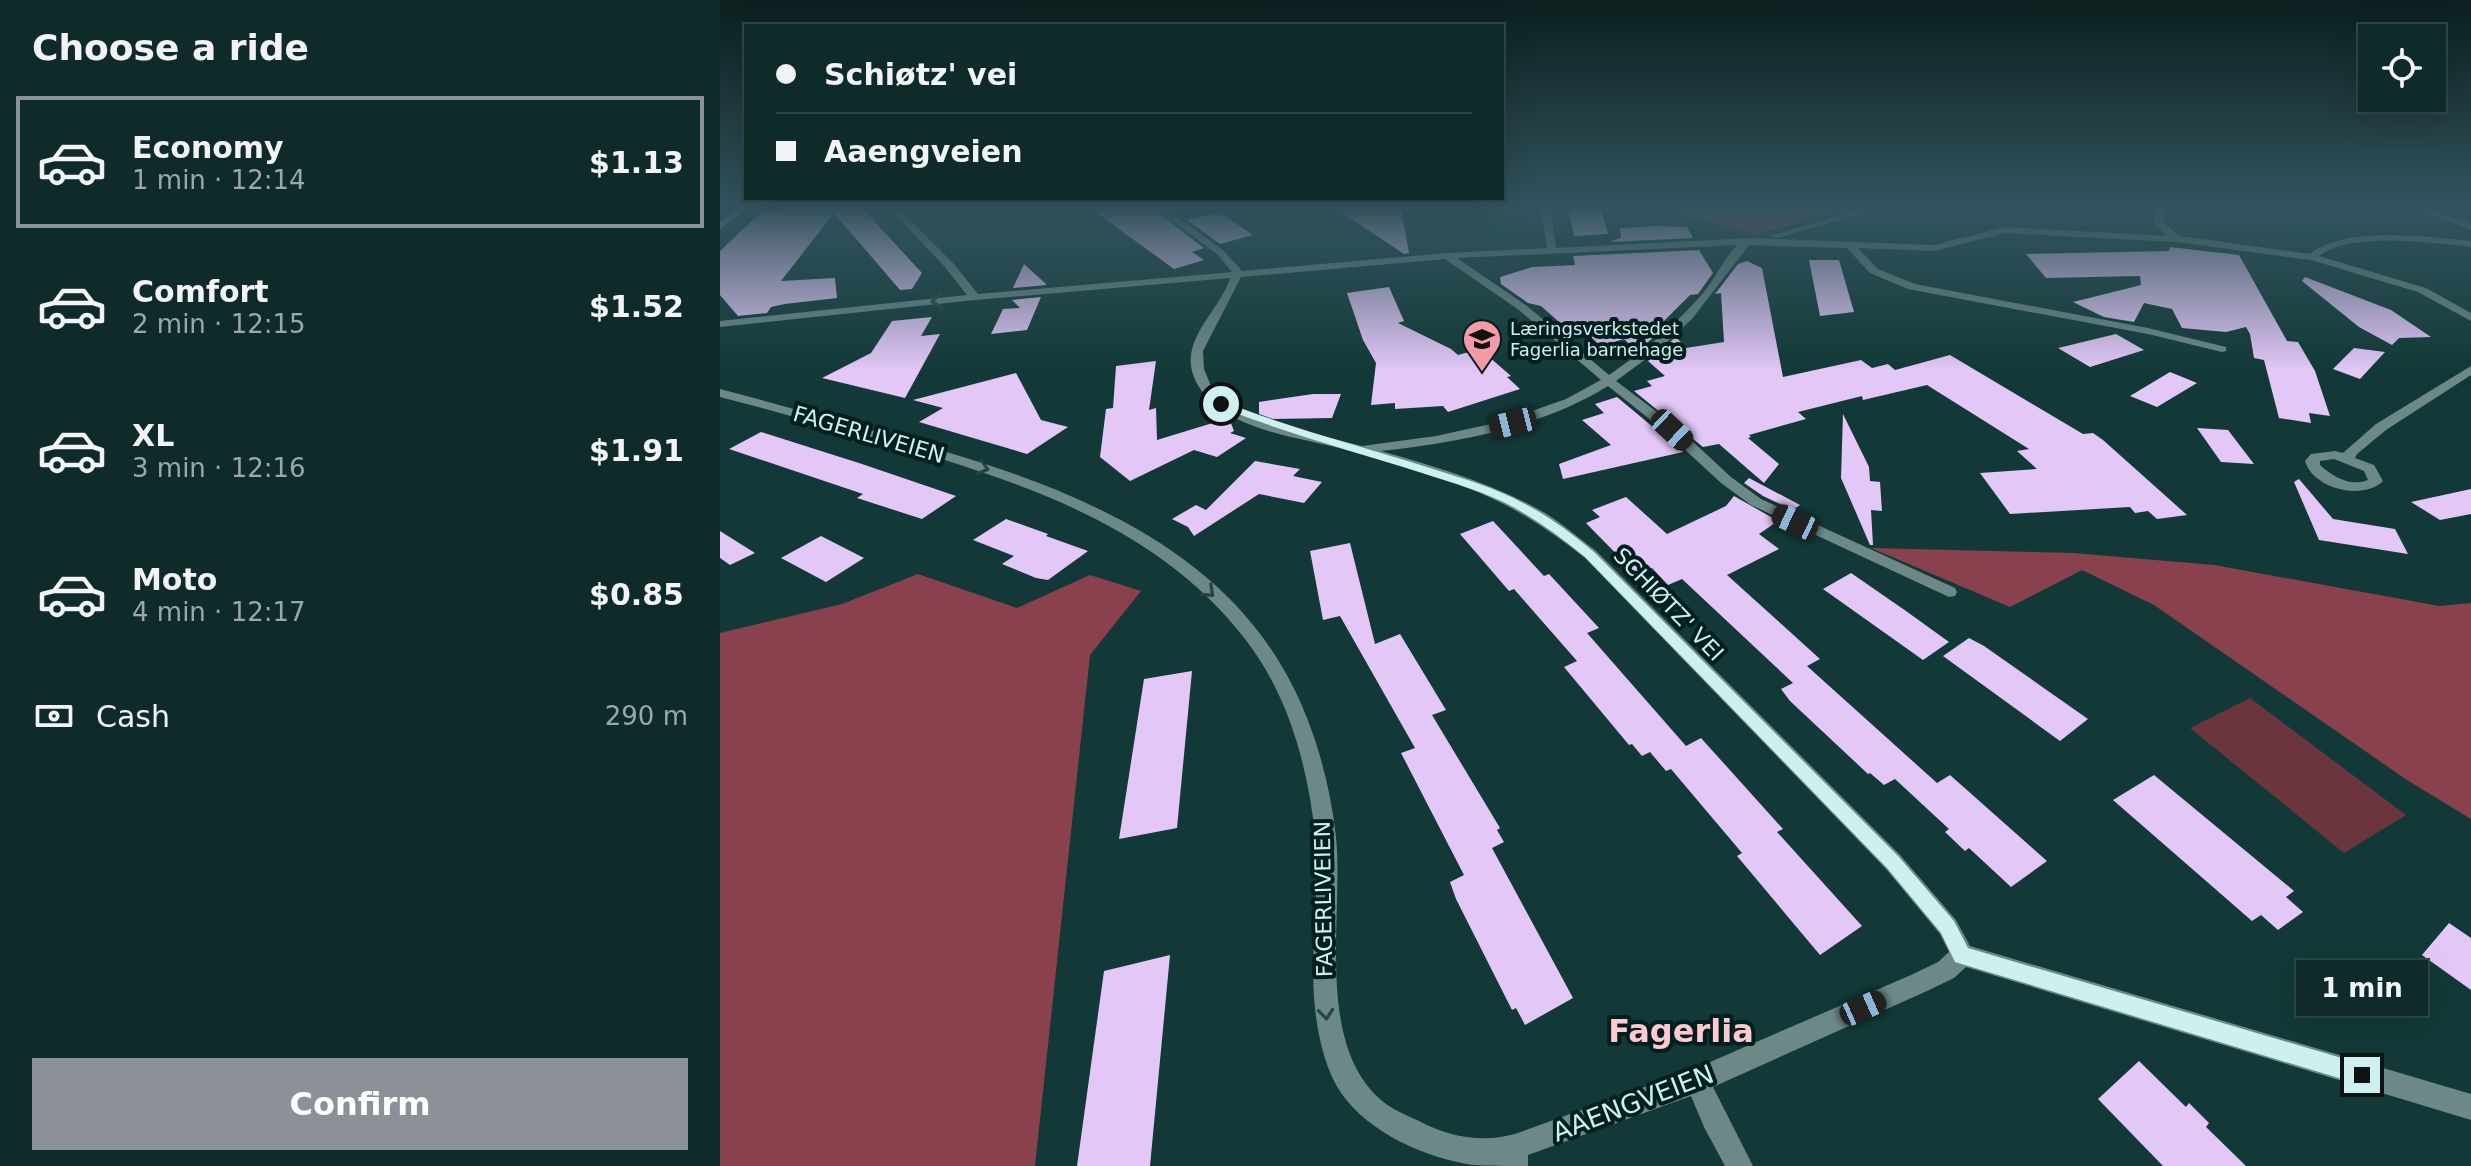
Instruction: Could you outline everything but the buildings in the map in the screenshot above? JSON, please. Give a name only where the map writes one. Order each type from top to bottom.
[{"type":"street","points":[[946,262],[975,297]]},
{"type":"street","points":[[1232,262],[1238,273]]},
{"type":"street","points":[[720,324],[975,297],[1368,262]]},
{"type":"street","points":[[1456,262],[1523,308],[1756,502],[1949,592]]},
{"type":"street","points":[[1361,449],[1463,435],[1560,407],[1611,380],[1691,313],[1729,262]]},
{"type":"street","points":[[1866,262],[1874,271],[1912,287],[2110,324],[2222,349]]},
{"type":"street","points":[[2330,262],[2422,290],[2471,318]]},
{"type":"street","name":"SCHIØTZ' VEI","points":[[1238,273],[1197,353],[1202,380],[1221,404],[1239,413],[1474,486],[1517,504],[1557,528],[1590,554],[1893,862],[1948,927],[1962,955]]},
{"type":"street","points":[[2348,458],[2358,445],[2381,427],[2471,370]]},
{"type":"street","name":"FAGERLIVEIEN","points":[[720,393],[936,453],[1029,482],[1077,502],[1151,545],[1191,575],[1235,615],[1280,677],[1300,719],[1316,774],[1325,840],[1327,1025],[1346,1079],[1385,1119],[1412,1133],[1445,1145],[1515,1157]]},
{"type":"street","points":[[1962,955],[2471,1107]]},
{"type":"street","name":"AAENGVEIEN","points":[[1515,1157],[1919,983],[1946,970],[1962,955]]},
{"type":"street","points":[[1697,1081],[1740,1166]]},
{"type":"shaded area","points":[[1871,548],[2073,553],[2214,565],[2439,606],[2471,603],[2471,819],[2407,780],[2154,605],[2082,570],[2010,607]]},
{"type":"shaded area","points":[[918,574],[1017,608],[1090,575],[1141,591],[1090,655],[1035,1166],[720,1166],[720,633],[842,604]]},
{"type":"shaded area","points":[[2250,698],[2406,815],[2344,853],[2190,728]]},
{"type":"place","name":"Læringsverkstedet Fagerlia barnehage","points":[[1482,373]]},
{"type":"district","name":"Fagerlia","points":[[1681,1031]]},
{"type":"route","points":[[1221,404],[1280,427],[1361,449],[1474,486],[1517,504],[1557,528],[1590,554],[1893,862],[1948,927],[1962,955],[2362,1075]]}]
